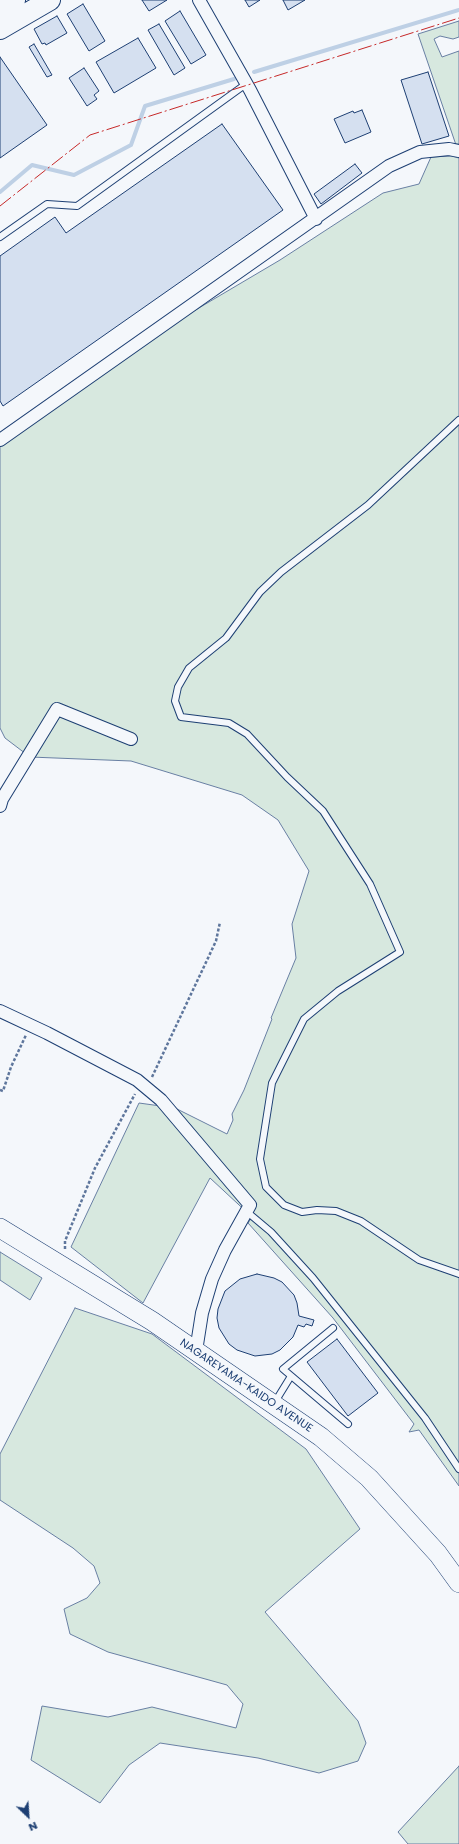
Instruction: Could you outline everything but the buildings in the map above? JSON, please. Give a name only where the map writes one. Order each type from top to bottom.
[{"type":"highway","points":[[0,9],[15,0]]},
{"type":"highway","points":[[0,29],[50,0]]},
{"type":"main road","name":"NAGAREYAMA-KAIDO AVENUE","points":[[0,1228],[152,1321],[321,1437],[369,1478],[433,1549],[459,1583]]},
{"type":"street","points":[[199,0],[246,84],[316,219]]},
{"type":"street","points":[[0,440],[316,219],[389,166],[420,152],[449,149],[459,151]]},
{"type":"street","points":[[0,806],[2,800],[57,709],[130,739]]},
{"type":"street","points":[[0,1011],[31,1025],[144,1086],[161,1100],[250,1205],[212,1279],[202,1312],[196,1351]]},
{"type":"lane","points":[[0,237],[47,204],[77,206],[246,84]]},
{"type":"lane","points":[[459,420],[368,505],[281,572],[260,592],[226,638],[190,668],[178,687],[175,701],[181,717],[229,723],[247,734],[287,778],[323,811],[370,884],[400,952],[338,991],[304,1019],[272,1083],[260,1159],[266,1187],[284,1205],[302,1212],[317,1210],[336,1211],[361,1221],[419,1260],[459,1274]]},
{"type":"lane","points":[[246,1211],[271,1232],[313,1278],[425,1418],[459,1469]]},
{"type":"lane","points":[[333,1328],[283,1369],[348,1424]]},
{"type":"lane","points":[[274,1404],[291,1376]]},
{"type":"path","points":[[66,1269],[65,1241],[95,1168],[144,1086],[216,941],[220,922]]},
{"type":"path","points":[[0,1090],[3,1091],[11,1067],[31,1025]]},
{"type":"shaded area","points":[[459,21],[459,37],[453,39],[440,36],[434,39],[442,57],[459,51],[459,145],[456,145],[418,34]]},
{"type":"shaded area","points":[[451,156],[459,158],[459,1486],[419,1430],[409,1432],[414,1424],[333,1318],[248,1223],[252,1217],[210,1178],[143,1303],[71,1247],[139,1103],[175,1108],[227,1134],[233,1120],[232,1114],[244,1090],[272,1019],[271,1018],[296,958],[292,924],[309,871],[278,820],[242,795],[131,761],[30,757],[5,738],[0,728],[0,444],[170,325],[280,260],[383,193],[419,184],[431,157]]},
{"type":"shaded area","points":[[0,1252],[42,1278],[30,1300],[0,1280]]},
{"type":"shaded area","points":[[75,1308],[152,1334],[306,1449],[360,1529],[265,1612],[358,1721],[366,1743],[358,1761],[319,1773],[258,1758],[160,1743],[129,1765],[100,1803],[31,1760],[42,1706],[108,1717],[152,1707],[236,1728],[243,1704],[227,1685],[108,1652],[70,1634],[64,1609],[87,1598],[100,1583],[94,1566],[73,1548],[0,1500],[0,1454]]},
{"type":"shaded area","points":[[459,1766],[459,1844],[408,1844],[398,1832]]},
{"type":"waterway","points":[[254,72],[459,10]]},
{"type":"waterway","points":[[0,192],[32,165],[74,175],[131,145],[145,106],[234,79]]},
{"type":"power","points":[[0,206],[90,135],[459,18]]}]
